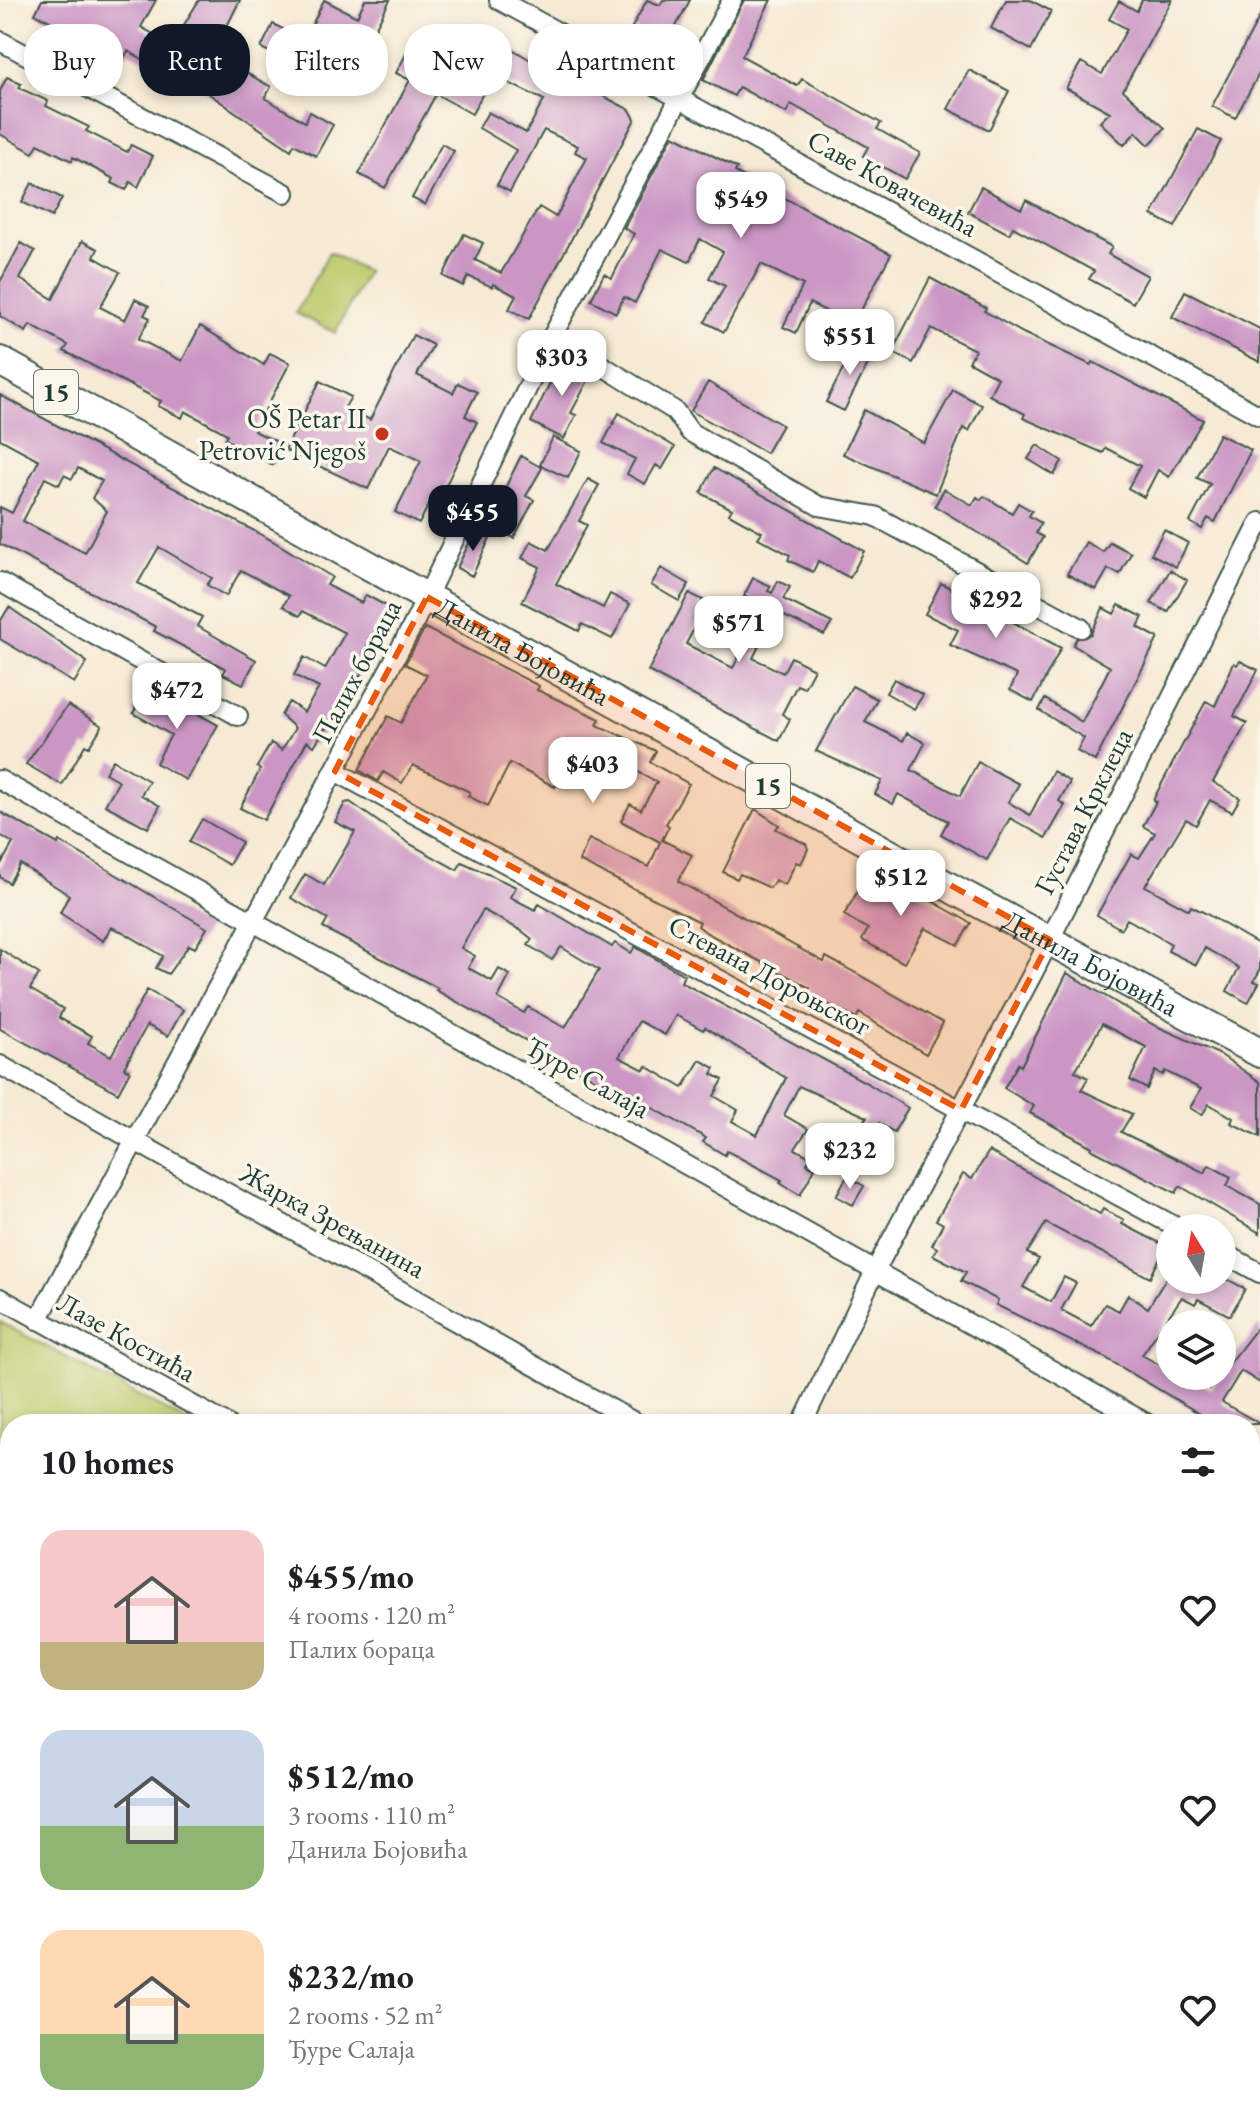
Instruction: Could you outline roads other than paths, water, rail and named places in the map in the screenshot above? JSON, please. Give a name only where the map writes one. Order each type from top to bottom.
[{"type":"main road","name":"Данила Бојовића","points":[[0,361],[1260,1053]]},
{"type":"street","name":"Саве Ковачевића","points":[[499,0],[1260,416]]},
{"type":"street","name":"Палих бораца","points":[[38,1320],[427,597],[553,335],[732,0]]},
{"type":"street","points":[[0,41],[285,193]]},
{"type":"street","points":[[553,335],[675,411],[690,432],[819,506],[875,516],[1081,628]]},
{"type":"street","name":"Густава Крклеца","points":[[807,1414],[875,1271],[1050,940],[1260,522]]},
{"type":"street","points":[[0,582],[238,716]]},
{"type":"street","name":"Стевана Дороњског","points":[[335,771],[1156,1216]]},
{"type":"street","name":"Ђуре Салаја","points":[[0,780],[1130,1414]]},
{"type":"street","name":"Жарка Зрењанина","points":[[0,1065],[620,1414]]},
{"type":"street","points":[[1236,1260],[1260,1273]]},
{"type":"street","name":"Лазе Костића","points":[[0,1298],[209,1414]]},
{"type":"place","name":"OŠ Petar II Petrović Njegoš","points":[[382,434]]}]
